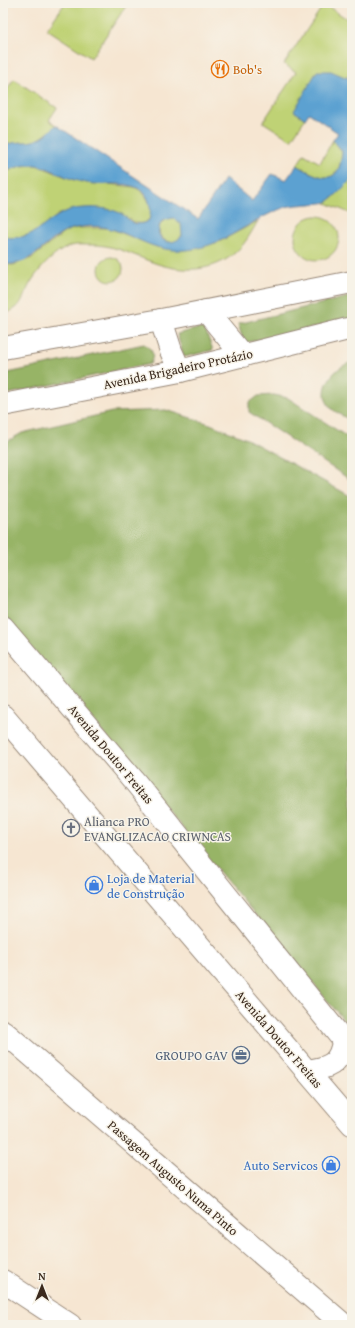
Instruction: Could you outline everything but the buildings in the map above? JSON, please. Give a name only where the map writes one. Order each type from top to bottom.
[{"type":"main road","points":[[3,348],[161,320],[352,282]]},
{"type":"main road","points":[[206,311],[243,356]]},
{"type":"main road","points":[[161,320],[171,351],[180,371]]},
{"type":"main road","name":"Avenida Brigadeiro Protázio","points":[[11,403],[180,371],[352,328]]},
{"type":"main road","points":[[3,421],[11,403]]},
{"type":"main road","name":"Avenida Doutor Freitas","points":[[3,627],[136,783],[347,1046]]},
{"type":"main road","name":"Avenida Doutor Freitas","points":[[3,716],[352,1124]]},
{"type":"main road","name":"Passagem Augusto Numa Pinto","points":[[3,1031],[344,1325]]},
{"type":"main road","points":[[306,1071],[327,1067],[334,1063],[347,1046]]},
{"type":"main road","points":[[3,1281],[70,1325]]},
{"type":"green space","points":[[65,3],[128,3],[91,58],[47,29]]},
{"type":"green space","points":[[324,4],[352,22],[352,80],[347,76],[294,111],[305,119],[291,140],[263,122],[296,72],[284,64]]},
{"type":"green space","points":[[14,79],[57,108],[49,120],[56,125],[36,140],[3,145],[3,95]]},
{"type":"green space","points":[[333,140],[342,151],[337,171],[333,175],[327,177],[313,174],[297,165],[304,154],[320,163]]},
{"type":"green space","points":[[36,165],[74,180],[134,187],[143,193],[148,200],[151,210],[149,220],[144,223],[139,223],[130,219],[59,214],[34,233],[20,237],[3,237],[3,173],[20,166]]},
{"type":"green space","points":[[352,179],[352,214],[326,203]]},
{"type":"green space","points":[[313,216],[321,216],[333,222],[339,234],[339,242],[333,254],[321,260],[313,260],[301,254],[295,242],[295,234],[301,222]]},
{"type":"green space","points":[[171,218],[180,221],[183,230],[180,239],[171,242],[162,239],[159,230],[162,221]]},
{"type":"green space","points":[[258,221],[249,237],[237,251],[218,264],[197,269],[163,266],[106,246],[70,246],[57,253],[47,262],[31,282],[23,299],[14,309],[3,316],[3,264],[13,265],[32,258],[66,231],[77,228],[109,228],[157,247],[217,243]]},
{"type":"green space","points":[[111,257],[116,258],[122,264],[122,274],[116,280],[111,281],[106,280],[100,274],[99,269],[100,264],[106,258]]},
{"type":"green space","points":[[352,296],[352,319],[244,343],[238,324]]},
{"type":"green space","points":[[204,327],[213,350],[184,357],[177,334]]},
{"type":"green space","points":[[144,344],[149,348],[153,355],[150,364],[3,395],[3,374]]},
{"type":"green space","points":[[352,362],[352,422],[331,408],[325,394],[326,387],[333,374],[345,365]]},
{"type":"green space","points":[[274,395],[288,398],[352,440],[352,481],[249,412],[249,403],[258,396]]},
{"type":"green space","points":[[166,410],[210,424],[247,439],[352,497],[352,1030],[3,614],[3,444],[22,433],[112,412]]},
{"type":"water","points":[[317,71],[331,71],[352,80],[352,179],[331,200],[327,202],[286,207],[257,220],[217,242],[188,250],[160,248],[115,230],[90,226],[66,231],[24,261],[14,264],[3,264],[3,237],[16,238],[27,235],[36,231],[61,214],[71,210],[83,208],[108,209],[122,214],[134,223],[144,223],[149,220],[150,204],[144,193],[136,187],[119,184],[85,183],[70,179],[45,167],[27,165],[3,173],[3,145],[36,140],[56,125],[198,219],[225,179],[252,201],[272,174],[286,180],[297,165],[313,174],[327,177],[333,175],[337,171],[342,151],[333,140],[338,133],[309,113],[305,119],[294,111]],"holes":[[[173,218],[181,224],[182,236],[177,240],[167,242],[160,236],[159,227],[162,221]]]},
{"type":"place","name":"Bob's","points":[[220,69]]},
{"type":"place","name":"Alianca PRO EVANGLIZACAO CRIWNCAS","points":[[71,828]]},
{"type":"place","name":"Loja de Material de Construção","points":[[94,885]]},
{"type":"place","name":"GROUPO GAV","points":[[241,1055]]},
{"type":"place","name":"Auto Servicos","points":[[331,1165]]}]
